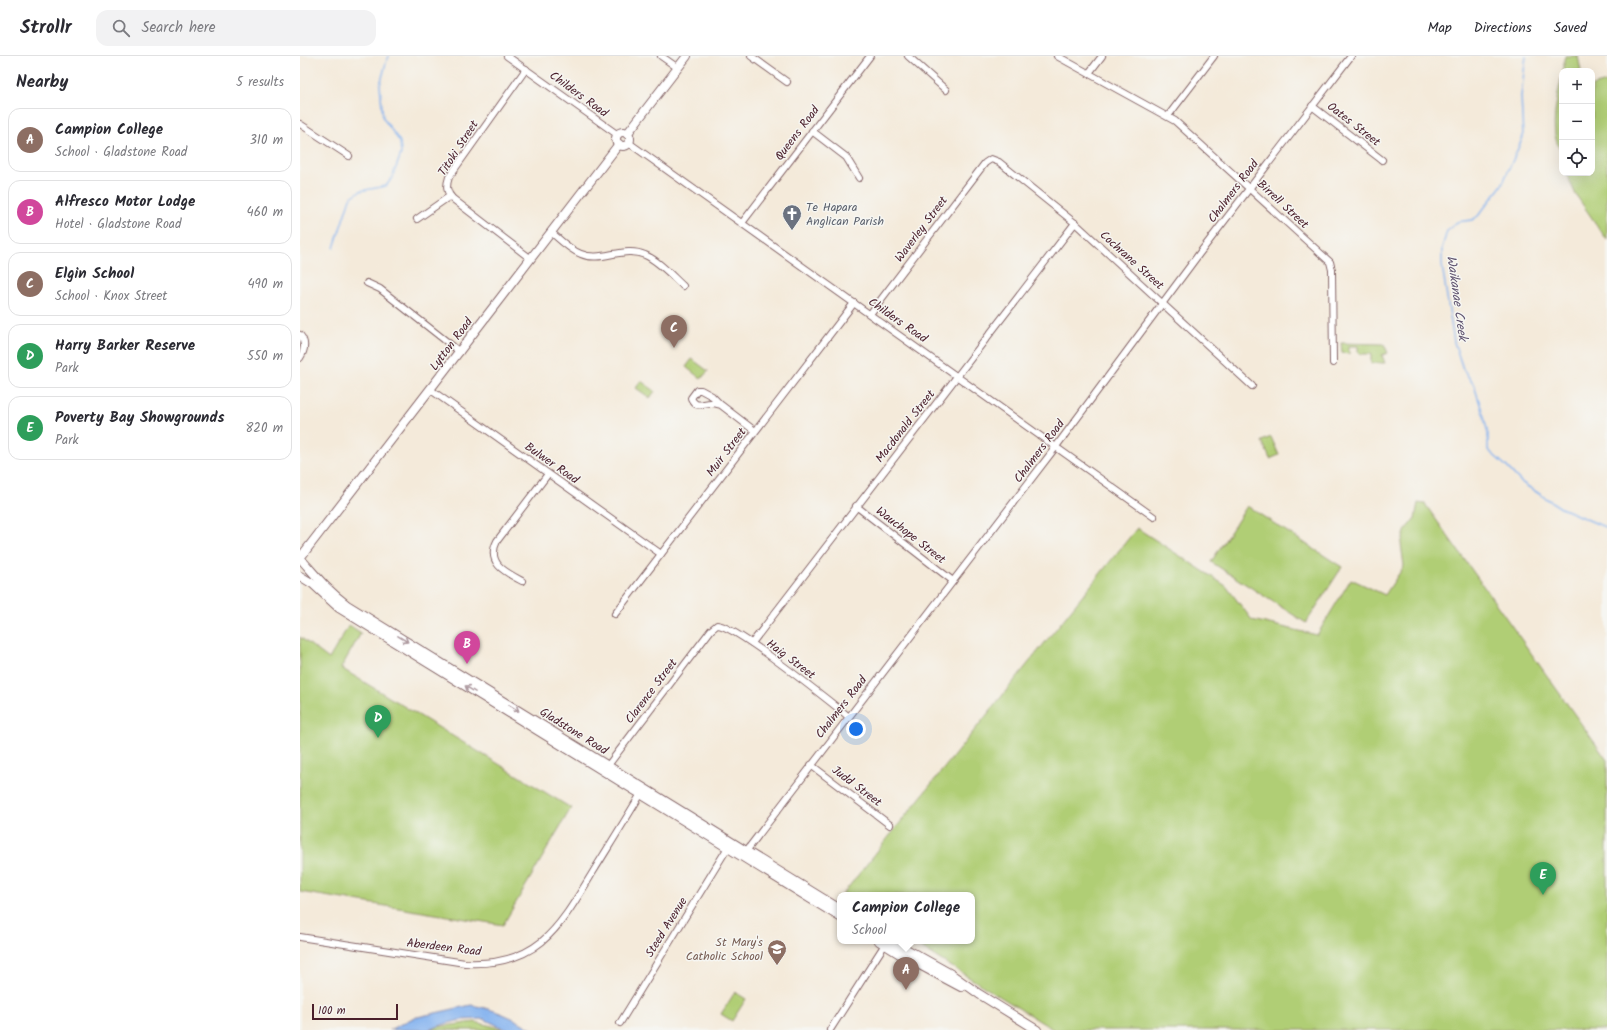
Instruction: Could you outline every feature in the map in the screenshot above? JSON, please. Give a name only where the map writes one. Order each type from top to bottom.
[{"type":"main road","points":[[627,134],[687,56]]},
{"type":"main road","points":[[622,132],[627,134],[630,139],[629,143],[626,146],[619,144],[617,138],[618,135],[622,132]]},
{"type":"main road","name":"Lytton Road","points":[[300,572],[301,560],[619,144]]},
{"type":"main road","name":"Gladstone Road","points":[[301,560],[328,590],[347,605],[606,769]]},
{"type":"main road","name":"Gladstone Road","points":[[300,576],[313,584],[339,608],[730,845],[837,915]]},
{"type":"main road","name":"Gladstone Road","points":[[744,854],[837,907]]},
{"type":"main road","points":[[889,944],[963,988],[979,994],[1037,1030]]},
{"type":"street","name":"Childers Road","points":[[507,56],[618,135]]},
{"type":"street","points":[[660,56],[678,68]]},
{"type":"street","points":[[751,56],[787,82]]},
{"type":"street","name":"Queens Road","points":[[742,223],[870,56]]},
{"type":"street","points":[[908,56],[946,90]]},
{"type":"street","name":"Birrell Street","points":[[1057,56],[1168,116],[1182,126],[1325,258],[1332,266],[1333,363]]},
{"type":"street","points":[[1089,73],[1102,56]]},
{"type":"street","points":[[1168,116],[1214,56]]},
{"type":"street","name":"Chalmers Road","points":[[744,854],[848,716],[1056,446],[1162,303],[1351,56]]},
{"type":"street","name":"Titoki Street","points":[[450,196],[446,186],[450,177],[526,69]]},
{"type":"street","name":"Oates Street","points":[[1312,106],[1382,160]]},
{"type":"street","points":[[300,124],[349,156]]},
{"type":"street","points":[[812,131],[846,156],[859,178]]},
{"type":"street","name":"Childers Road","points":[[629,143],[1154,517]]},
{"type":"street","name":"Cochrane Street","points":[[991,159],[998,162],[1075,223],[1252,386]]},
{"type":"street","name":"Waverley Street","points":[[870,314],[985,163],[991,159]]},
{"type":"street","points":[[417,219],[450,196],[531,260]]},
{"type":"street","name":"Macdonald Street","points":[[752,643],[1075,223]]},
{"type":"street","points":[[551,232],[575,251],[586,256],[629,251],[644,254],[657,262],[683,286]]},
{"type":"street","points":[[367,283],[380,289],[460,352]]},
{"type":"street","name":"Muir Street","points":[[615,614],[854,303]]},
{"type":"street","points":[[300,335],[305,346],[300,358]]},
{"type":"street","name":"Bulwer Road","points":[[431,390],[661,554]]},
{"type":"street","points":[[721,405],[755,431]]},
{"type":"street","points":[[522,580],[511,575],[497,564],[494,559],[494,547],[548,474]]},
{"type":"street","name":"Wauchope Street","points":[[856,506],[953,581]]},
{"type":"street","name":"Haig Street","points":[[717,625],[724,626],[752,643],[848,716]]},
{"type":"street","name":"Clarence Street","points":[[606,769],[711,630],[717,625]]},
{"type":"street","name":"Judd Street","points":[[811,765],[890,825]]},
{"type":"street","name":"Aberdeen Road","points":[[300,937],[482,964],[517,956],[541,942],[556,928],[572,905],[642,791]]},
{"type":"street","name":"Steed Avenue","points":[[620,1023],[730,845]]},
{"type":"street","points":[[830,1030],[885,944]]},
{"type":"green space","points":[[1565,56],[1578,56],[1580,68],[1563,68]]},
{"type":"green space","points":[[1607,82],[1607,240],[1576,195],[1567,176],[1595,176],[1595,85]]},
{"type":"green space","points":[[1559,90],[1559,146],[1555,135],[1554,125]]},
{"type":"green space","points":[[1341,343],[1384,344],[1388,353],[1382,355],[1385,363],[1371,363],[1371,354],[1361,354],[1358,352],[1358,346],[1349,346],[1349,354],[1342,353]]},
{"type":"green space","points":[[692,359],[708,371],[701,379],[686,367]]},
{"type":"green space","points":[[641,381],[655,391],[650,398],[636,388]]},
{"type":"green space","points":[[1271,437],[1279,455],[1270,459],[1262,441]]},
{"type":"green space","points":[[1418,503],[1425,504],[1607,760],[1607,1030],[1054,1030],[915,944],[975,944],[975,892],[844,892],[1137,528],[1226,586],[1252,620],[1317,635],[1351,579],[1385,595],[1404,566],[1401,544],[1406,529],[1415,518]]},
{"type":"green space","points":[[1247,506],[1342,567],[1306,623],[1211,562]]},
{"type":"green space","points":[[349,625],[361,633],[341,668],[571,808],[503,925],[300,892],[300,637],[329,659]]},
{"type":"green space","points":[[735,992],[746,999],[732,1021],[721,1014]]},
{"type":"green space","points":[[475,1022],[503,1030],[431,1030],[437,1027]]},
{"type":"water","points":[[471,1005],[503,1014],[533,1030],[507,1030],[484,1019],[461,1020],[428,1030],[389,1030],[413,1018]]},
{"type":"waterway","points":[[334,248],[350,198],[360,191],[386,186],[392,178],[401,154],[400,142],[383,118],[380,85],[388,56]]},
{"type":"waterway","name":"Waikanae Creek","points":[[1526,56],[1521,96],[1523,137],[1502,185],[1478,216],[1472,220],[1457,222],[1447,231],[1442,248],[1442,265],[1454,342],[1463,369],[1474,385],[1488,434],[1488,450],[1521,482],[1561,508],[1607,528]]},
{"type":"place","name":"Te Hapara Anglican Parish","points":[[792,231]]},
{"type":"place","name":"Elgin School","points":[[674,348]]},
{"type":"place","name":"Alfresco Motor Lodge","points":[[467,664]]},
{"type":"place","name":"Harry Barker Reserve","points":[[378,738]]},
{"type":"place","name":"Poverty Bay Showgrounds","points":[[1543,895]]},
{"type":"place","name":"St Mary's Catholic School","points":[[777,966]]},
{"type":"place","name":"Campion College","points":[[906,990]]}]
